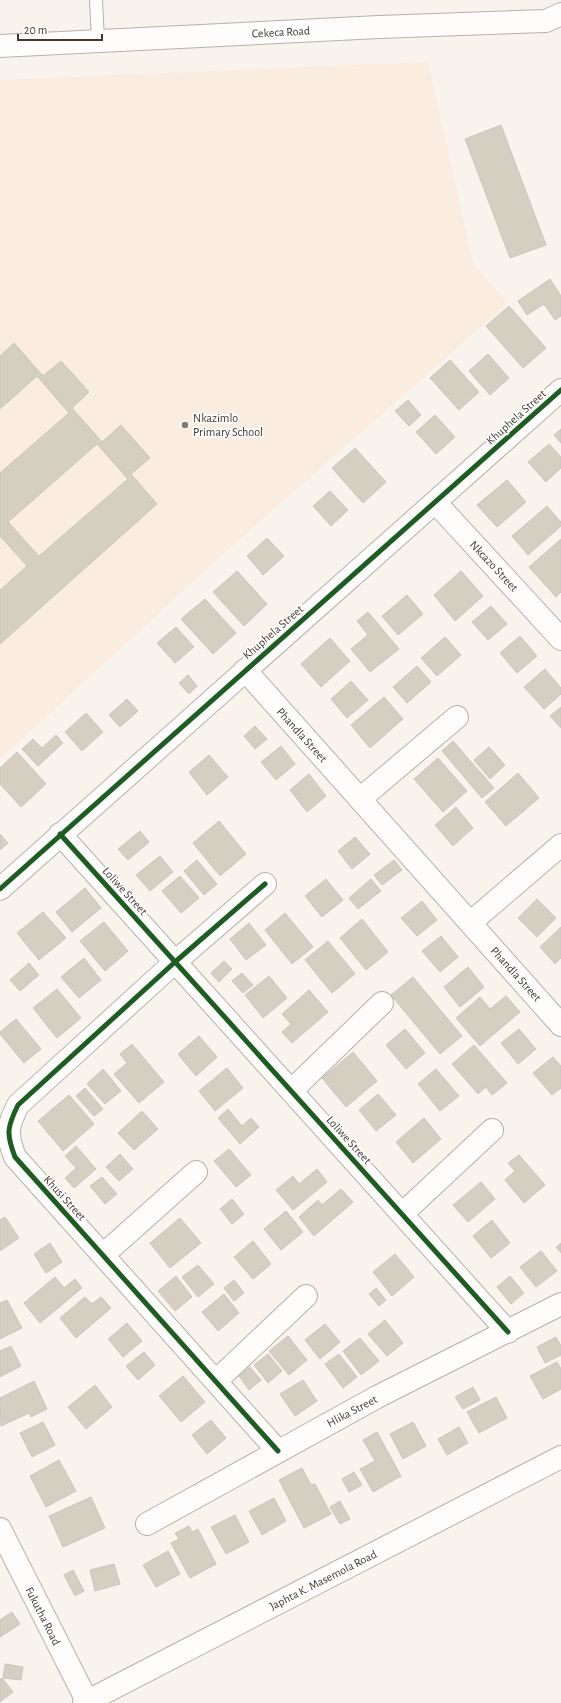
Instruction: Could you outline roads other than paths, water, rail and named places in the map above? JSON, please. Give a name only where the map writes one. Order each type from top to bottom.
[{"type":"street","name":"Cekeca Road","points":[[0,46],[546,21],[561,14]]},
{"type":"street","name":"Khuphela Street","points":[[0,889],[60,834],[561,390]]},
{"type":"street","name":"Nkcazo Street","points":[[435,502],[558,631]]},
{"type":"street","name":"Phandla Street","points":[[245,670],[561,1024]]},
{"type":"street","points":[[360,799],[457,717]]},
{"type":"street","name":"Loliwe Street","points":[[60,834],[508,1332]]},
{"type":"street","points":[[470,923],[561,845]]},
{"type":"street","points":[[175,962],[265,884]]},
{"type":"street","name":"Khusi Street","points":[[175,962],[18,1105],[9,1123],[9,1142],[15,1157],[278,1451]]},
{"type":"street","points":[[291,1091],[382,1003]]},
{"type":"street","points":[[402,1214],[492,1130]]},
{"type":"street","points":[[103,1255],[196,1172]]},
{"type":"street","points":[[216,1381],[306,1296]]},
{"type":"street","name":"Hlika Street","points":[[147,1524],[377,1397],[561,1304]]},
{"type":"street","name":"Japhta K. Masemola Road","points":[[87,1703],[561,1457]]},
{"type":"street","name":"Fukutha Road","points":[[0,1529],[87,1703]]},
{"type":"lane","points":[[96,0],[98,41]]},
{"type":"place","name":"Nkazimlo Primary School","points":[[185,425]]}]
